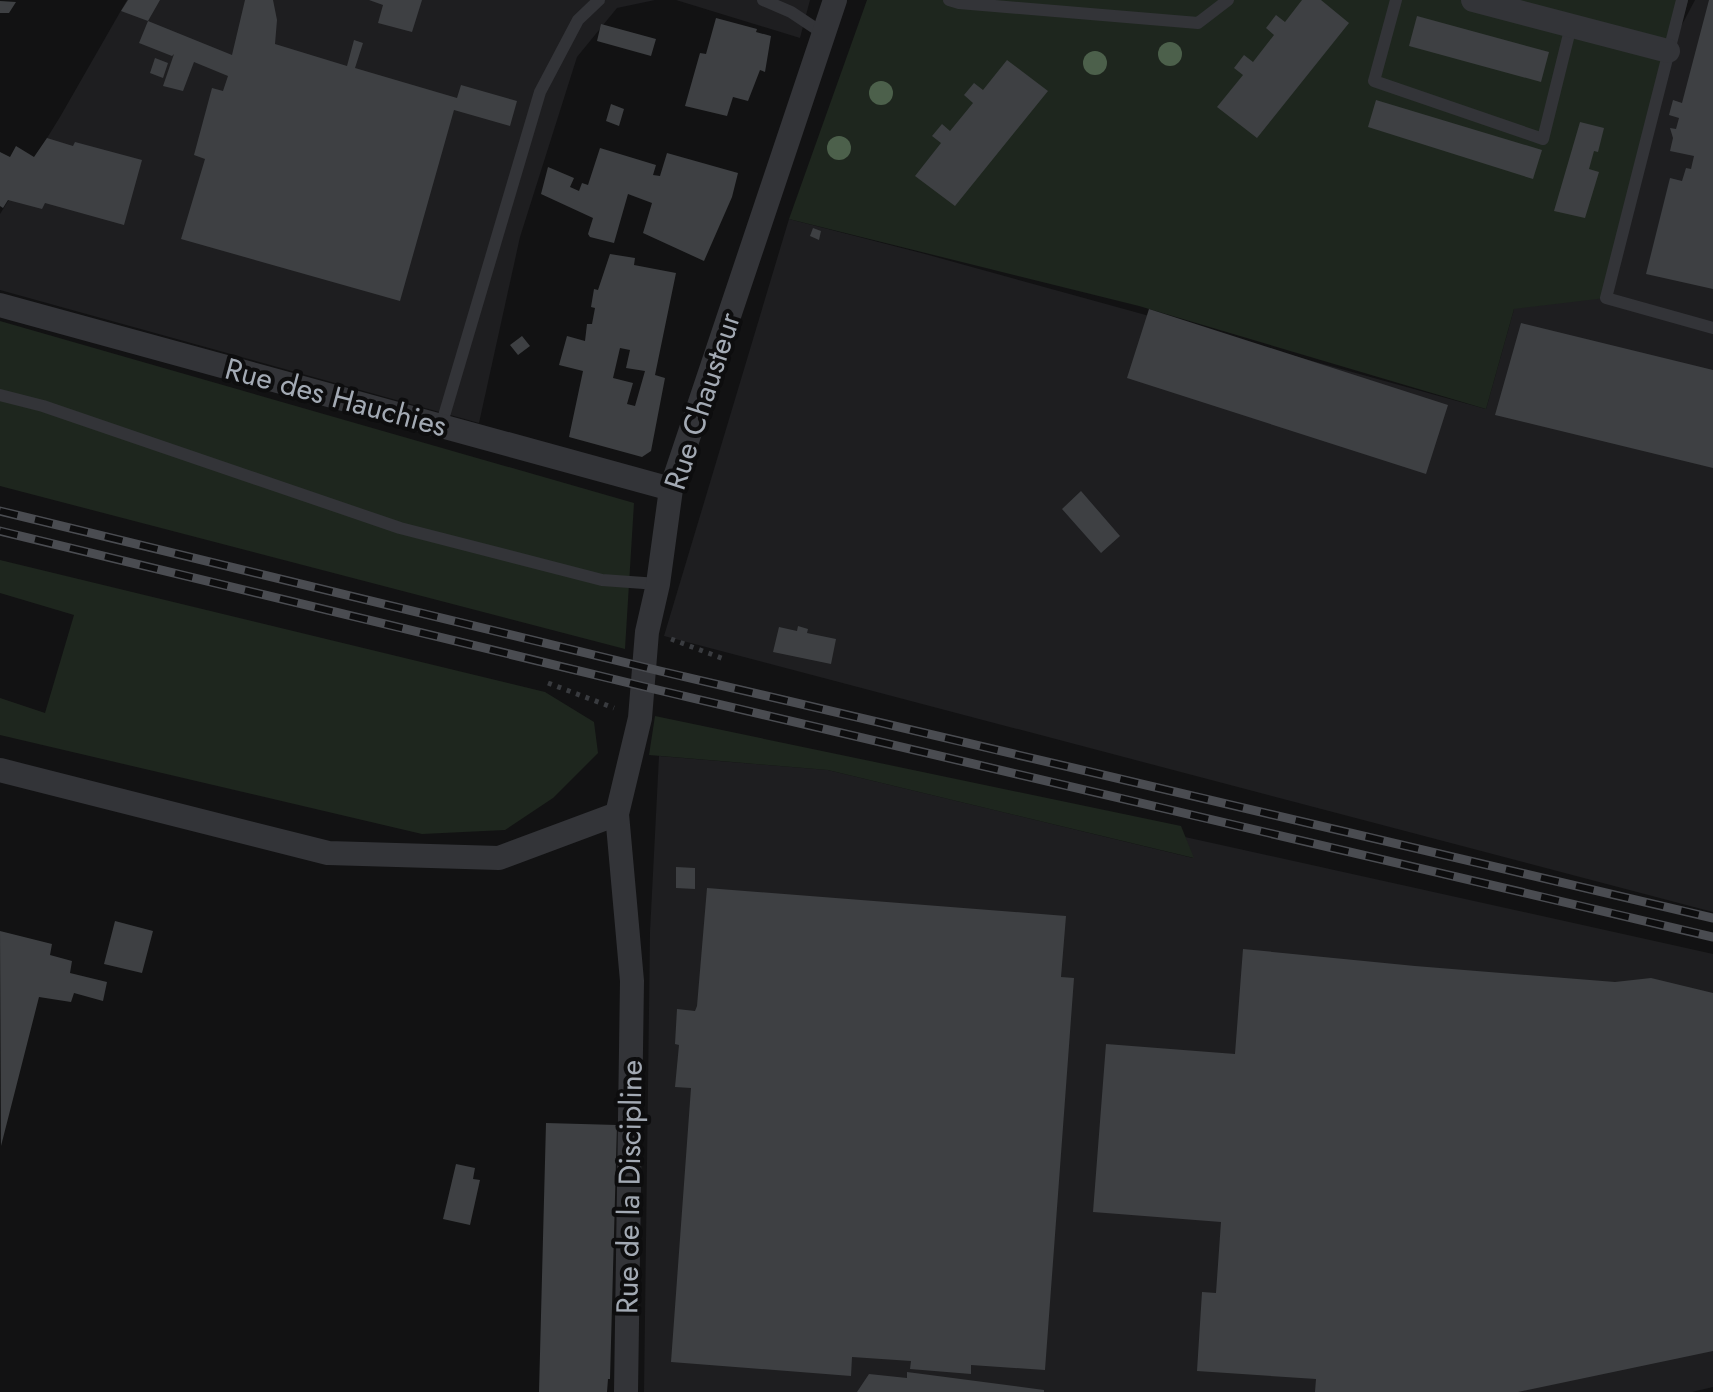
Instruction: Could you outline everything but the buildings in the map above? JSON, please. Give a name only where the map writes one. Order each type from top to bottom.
[{"type":"street","name":"Rue Chausteur","points":[[617,814],[640,718],[647,632],[658,584],[671,489],[835,0]]},
{"type":"street","points":[[1473,0],[1668,51]]},
{"type":"street","name":"Rue des Hauchies","points":[[0,305],[671,489]]},
{"type":"street","points":[[0,770],[328,853],[499,858],[617,814]]},
{"type":"street","name":"Rue de la Discipline","points":[[617,814],[632,981],[626,1392]]},
{"type":"lane","points":[[441,426],[540,92],[578,20],[599,0]]},
{"type":"lane","points":[[763,0],[791,12],[824,34]]},
{"type":"lane","points":[[949,0],[1198,23],[1228,0]]},
{"type":"lane","points":[[1396,0],[1374,81],[1543,139],[1571,26]]},
{"type":"lane","points":[[1682,0],[1606,298],[1713,328]]},
{"type":"lane","points":[[0,395],[43,406],[400,528],[602,580],[658,584]]},
{"type":"path","points":[[647,632],[724,659]]},
{"type":"path","points":[[548,683],[640,718]]},
{"type":"shaded area","points":[[127,0],[655,0],[617,8],[577,57],[520,237],[479,423],[0,290],[0,214]]},
{"type":"shaded area","points":[[676,0],[810,0],[800,38]]},
{"type":"shaded area","points":[[867,0],[1688,0],[1606,298],[1514,309],[1486,409],[1139,306],[789,219]]},
{"type":"shaded area","points":[[1695,0],[1713,0],[1713,912],[664,636],[789,219],[1486,409],[1514,309],[1668,51]]},
{"type":"shaded area","points":[[0,321],[634,503],[625,649],[0,486]]},
{"type":"shaded area","points":[[0,560],[545,692],[594,722],[598,753],[553,798],[505,830],[422,834],[0,735],[0,698],[45,713],[74,615],[0,593]]},
{"type":"shaded area","points":[[655,716],[1181,826],[1194,858],[828,770],[649,755]]},
{"type":"shaded area","points":[[659,756],[828,770],[1193,858],[1185,837],[1713,954],[1713,1387],[1692,1392],[644,1392],[650,932]]},
{"type":"railway","points":[[0,511],[660,671],[1713,918]]},
{"type":"railway","points":[[0,531],[658,690],[1713,937]]}]
